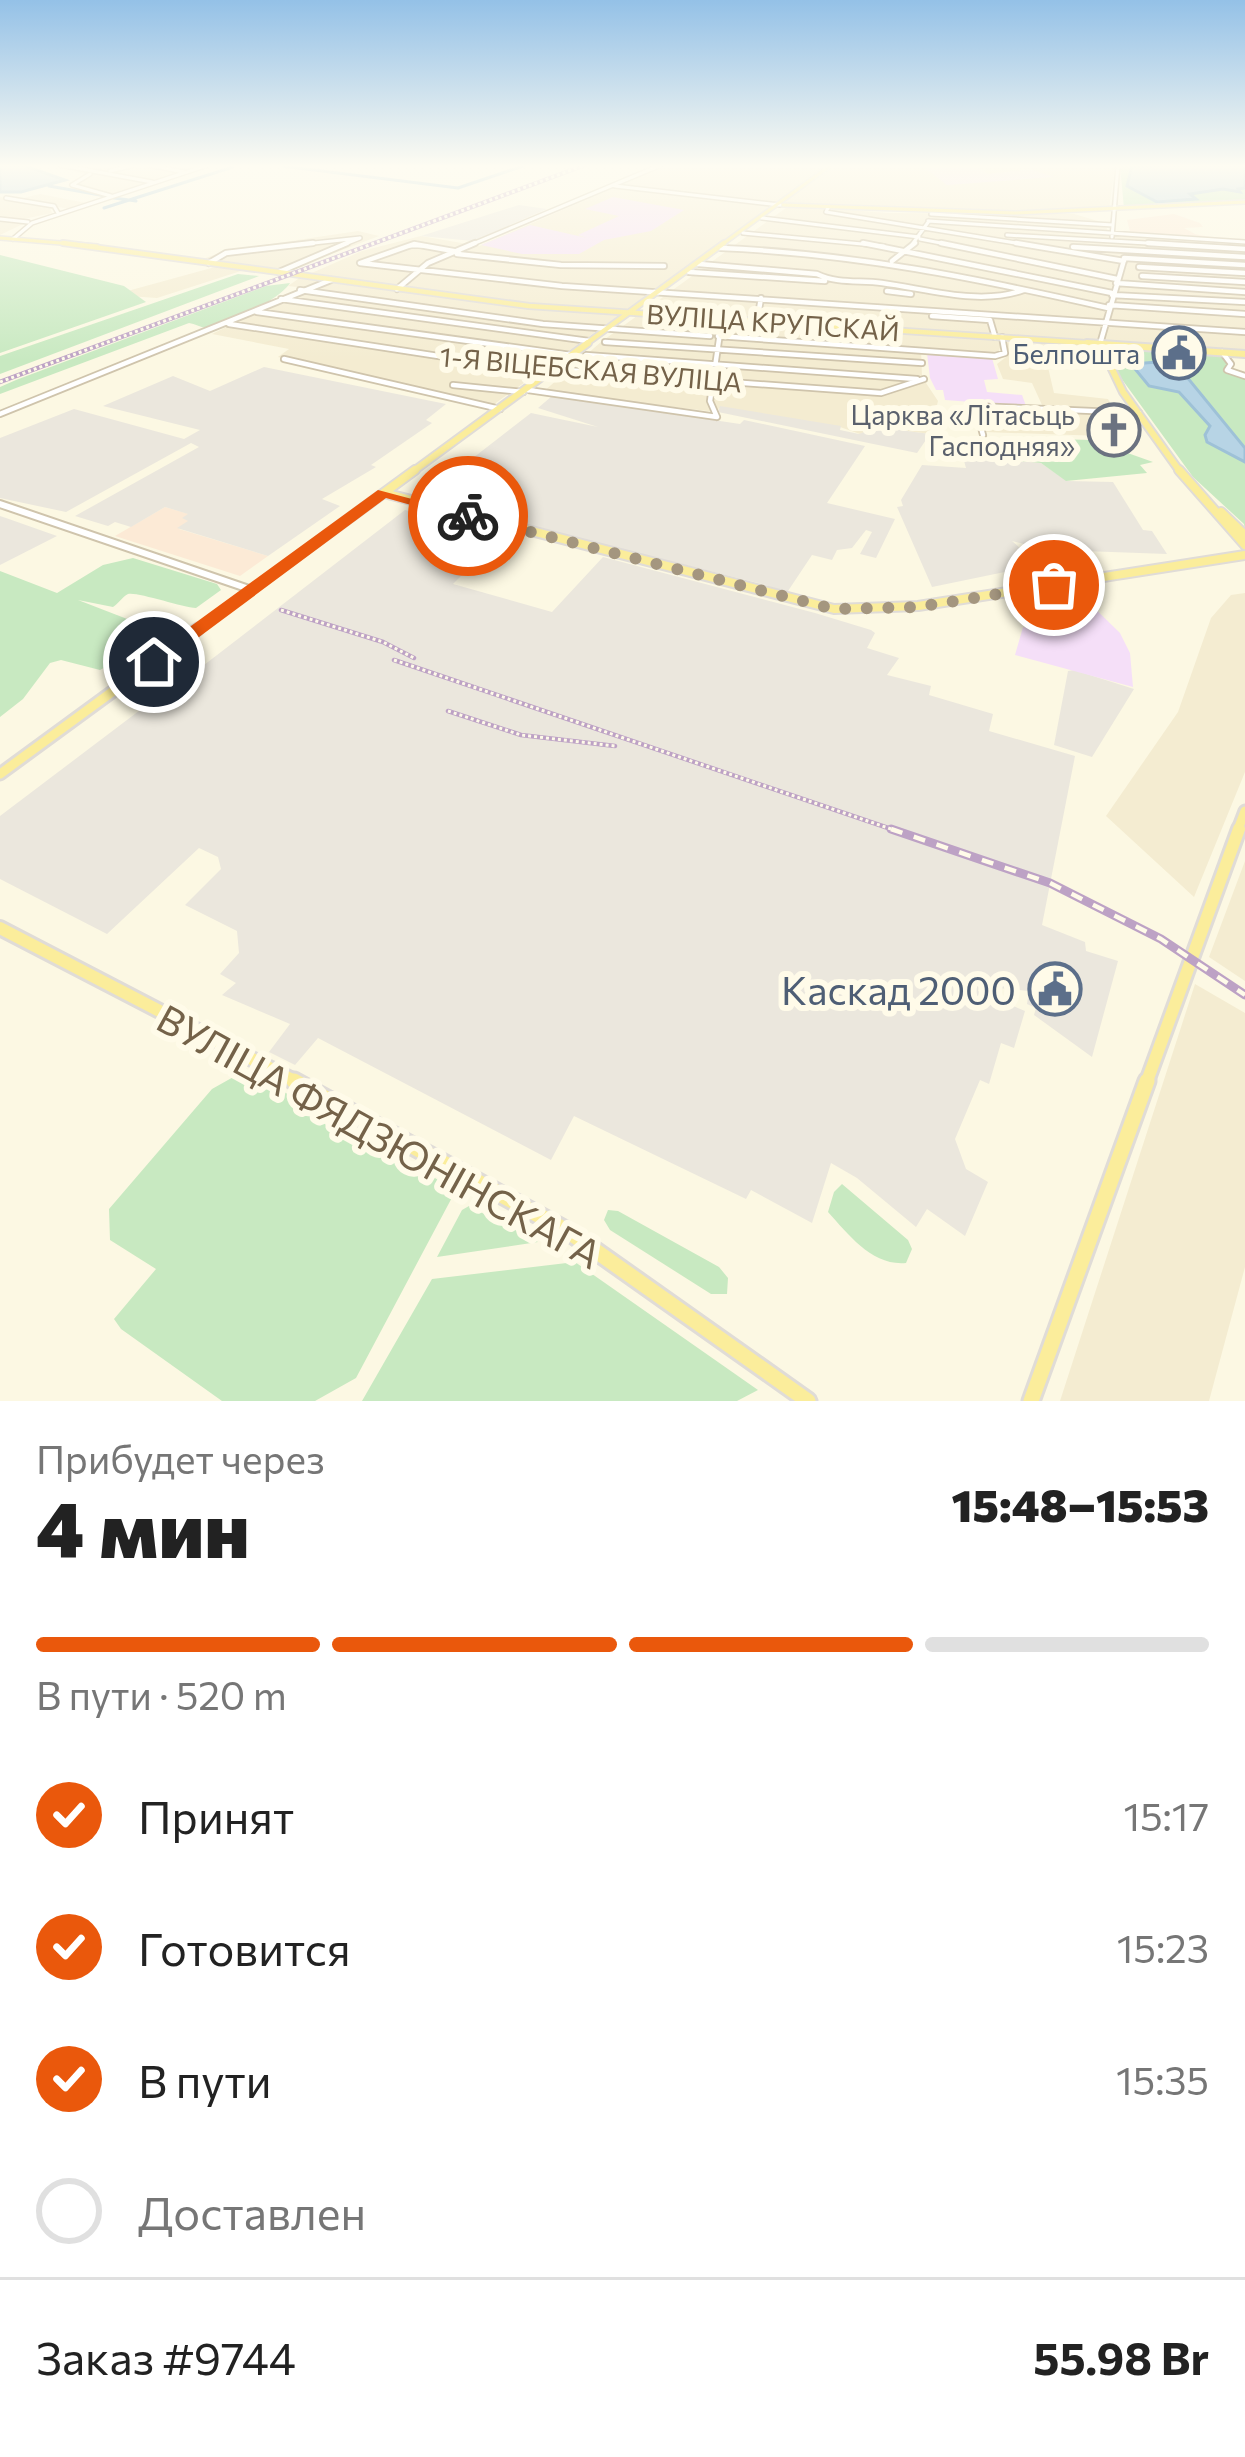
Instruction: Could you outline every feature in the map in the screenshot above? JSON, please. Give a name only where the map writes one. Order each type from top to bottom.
[{"type":"main road","points":[[0,774],[745,230]]},
{"type":"main road","name":"ВУЛІЦА КРУПСКАЙ","points":[[0,238],[397,289],[634,313],[1245,354]]},
{"type":"main road","points":[[1100,344],[1106,363],[1140,413],[1195,488],[1245,544]]},
{"type":"main road","points":[[1195,488],[1245,535]]},
{"type":"main road","points":[[383,493],[834,609],[918,607],[1245,555]]},
{"type":"main road","points":[[1031,1401],[1245,811]]},
{"type":"main road","name":"ВУЛІЦА ФЯДЗЮНІНСКАГА","points":[[0,928],[359,1115],[569,1232],[808,1401]]},
{"type":"street","points":[[13,239],[23,230]]},
{"type":"street","points":[[397,289],[417,270],[510,230]]},
{"type":"street","points":[[860,230],[920,238],[1116,281],[1245,292]]},
{"type":"street","points":[[890,262],[908,250],[924,230]]},
{"type":"street","points":[[963,230],[1124,260],[1245,265]]},
{"type":"street","points":[[1033,230],[1038,245]]},
{"type":"street","points":[[1071,230],[1245,245]]},
{"type":"street","points":[[971,232],[1220,248],[1245,245]]},
{"type":"street","points":[[742,233],[794,233],[908,250],[1112,294],[1245,302]]},
{"type":"street","points":[[1100,344],[1102,323],[1124,260],[1112,233]]},
{"type":"street","points":[[211,262],[226,253],[360,238],[280,272]]},
{"type":"street","points":[[1211,240],[1245,273]]},
{"type":"street","points":[[664,266],[581,266],[414,244],[360,263],[989,316]]},
{"type":"street","points":[[1038,245],[1245,257]]},
{"type":"street","points":[[721,248],[890,262],[1108,307],[1245,314]]},
{"type":"street","points":[[699,264],[819,273],[833,283]]},
{"type":"street","points":[[1138,267],[1245,273]]},
{"type":"street","points":[[689,272],[954,295]]},
{"type":"street","points":[[1142,276],[1245,282]]},
{"type":"street","points":[[0,414],[332,280]]},
{"type":"street","points":[[886,291],[1000,296],[1025,289]]},
{"type":"street","points":[[300,290],[612,329],[1002,355],[989,316]]},
{"type":"street","points":[[954,295],[956,310]]},
{"type":"street","points":[[757,321],[761,298]]},
{"type":"street","points":[[279,299],[589,341]]},
{"type":"street","points":[[255,311],[571,355]]},
{"type":"street","points":[[932,316],[1245,332]]},
{"type":"street","points":[[453,386],[717,416],[710,401],[715,334],[722,319]]},
{"type":"street","name":"1-Я ВІЦЕБСКАЯ ВУЛІЦА","points":[[229,324],[479,363],[556,370],[881,394],[924,379]]},
{"type":"street","points":[[672,362],[687,347],[715,334]]},
{"type":"street","points":[[605,342],[922,363]]},
{"type":"street","points":[[586,355],[924,379],[924,350]]},
{"type":"street","points":[[1222,352],[1231,364],[1227,370],[1245,376]]},
{"type":"street","points":[[284,359],[500,409]]},
{"type":"street","points":[[982,435],[975,406],[1140,413]]},
{"type":"street","points":[[0,504],[253,590]]},
{"type":"shaded area","points":[[439,230],[498,230],[473,241],[421,236]]},
{"type":"shaded area","points":[[515,230],[738,230],[493,405],[278,357],[289,349],[212,334],[306,288],[288,286],[298,279],[362,251],[421,236],[479,246]]},
{"type":"shaded area","points":[[517,230],[554,230],[587,238],[578,235],[588,230],[652,230],[604,240],[579,254],[522,254],[481,245]]},
{"type":"shaded area","points":[[755,230],[1108,230],[1116,236],[1245,242],[1245,353],[1003,337],[998,355],[921,348],[922,377],[938,401],[930,434],[877,427],[860,434],[719,408],[717,412],[543,392],[601,342]]},
{"type":"shaded area","points":[[1130,230],[1188,230],[1225,240],[1131,235]]},
{"type":"shaded area","points":[[358,231],[379,236],[277,275],[244,270],[157,298],[113,295],[215,267],[193,263],[224,251]]},
{"type":"shaded area","points":[[1005,342],[1055,345],[1065,356],[1047,363],[1054,393],[1108,399],[1114,410],[1042,405],[1032,383],[1003,379],[997,364],[1010,354]]},
{"type":"shaded area","points":[[927,353],[992,358],[998,379],[984,380],[987,392],[1022,395],[1026,406],[945,400],[943,390],[936,390],[930,378]]},
{"type":"shaded area","points":[[264,367],[446,404],[426,420],[432,423],[371,465],[376,467],[322,499],[340,506],[268,556],[177,528],[188,521],[182,518],[188,514],[165,507],[131,527],[75,516],[199,447],[191,443],[66,512],[0,498],[0,438],[74,409],[184,439],[200,430],[103,406],[173,376],[210,391]]},
{"type":"shaded area","points":[[552,396],[740,424],[744,420],[865,446],[827,503],[895,519],[876,558],[860,554],[872,532],[866,530],[852,548],[837,550],[832,560],[812,555],[786,594],[766,585],[420,499],[531,413],[598,427],[538,408]]},
{"type":"shaded area","points":[[720,406],[841,426],[840,430],[859,434],[877,427],[930,434],[917,453],[718,412]]},
{"type":"shaded area","points":[[976,408],[1119,416],[1131,437],[985,432]]},
{"type":"shaded area","points":[[963,457],[1041,463],[1067,481],[1113,482],[1143,530],[1152,531],[1167,554],[1084,551],[1090,565],[1053,563],[1044,549],[1012,541],[1039,565],[932,587],[897,507],[903,506],[901,500],[922,465],[966,468]]},
{"type":"shaded area","points":[[165,507],[189,514],[190,521],[179,529],[268,556],[240,576],[115,536]]},
{"type":"shaded area","points":[[405,510],[501,536],[453,584],[552,612],[603,557],[815,613],[875,633],[867,648],[899,658],[887,675],[931,686],[929,695],[993,714],[989,731],[1075,756],[1042,925],[1085,942],[1086,951],[1118,961],[1092,1057],[1034,1015],[1036,1008],[1027,1004],[1029,991],[979,986],[978,991],[1025,1011],[1014,1048],[1001,1043],[989,1084],[980,1080],[955,1139],[966,1169],[988,1182],[965,1236],[927,1209],[916,1227],[857,1178],[831,1163],[812,1223],[751,1190],[746,1199],[574,1116],[551,1160],[318,1038],[295,1065],[269,1052],[290,1024],[222,995],[236,983],[220,974],[239,953],[237,931],[185,905],[221,869],[218,857],[199,848],[107,934],[0,879],[0,816],[160,695],[173,699],[200,680],[204,676],[195,672]]},
{"type":"shaded area","points":[[0,516],[6,518],[57,536],[0,565]]},
{"type":"shaded area","points":[[1245,593],[1245,772],[1194,897],[1106,816],[1178,712],[1211,618],[1231,595]]},
{"type":"shaded area","points":[[1080,594],[1120,633],[1130,653],[1133,687],[1015,655],[1023,627],[1037,630],[1046,599]]},
{"type":"shaded area","points":[[1068,671],[1134,689],[1092,757],[1054,745]]},
{"type":"shaded area","points":[[1245,861],[1245,981],[1209,957]]},
{"type":"shaded area","points":[[1195,984],[1245,1013],[1245,1267],[1209,1401],[1060,1401]]},
{"type":"green space","points":[[0,255],[124,286],[146,302],[0,353]]},
{"type":"green space","points":[[238,274],[259,276],[0,374],[0,356]]},
{"type":"green space","points":[[290,283],[265,304],[226,324],[206,328],[189,323],[0,394],[0,387],[16,380],[266,286]]},
{"type":"green space","points":[[1106,350],[1170,351],[1174,357],[1190,358],[1188,352],[1219,354],[1231,363],[1227,368],[1245,377],[1245,530],[1193,477],[1113,367]]},
{"type":"green space","points":[[1014,438],[1091,440],[1153,462],[1140,465],[1147,473],[1066,481],[1041,463],[1021,461]]},
{"type":"green space","points":[[133,558],[217,584],[221,590],[196,608],[132,594],[113,607],[78,600],[166,634],[100,670],[61,660],[50,663],[23,699],[0,717],[0,571],[57,593],[103,565]]},
{"type":"green space","points":[[244,1071],[303,1102],[333,1132],[382,1148],[456,1190],[356,1378],[315,1401],[222,1401],[121,1329],[114,1319],[156,1269],[110,1240],[109,1209],[212,1089]]},
{"type":"green space","points":[[842,1184],[908,1240],[912,1249],[906,1263],[872,1254],[828,1212]]},
{"type":"green space","points":[[469,1206],[538,1242],[437,1257],[462,1210]]},
{"type":"green space","points":[[608,1210],[618,1211],[719,1267],[728,1278],[727,1294],[711,1294],[610,1230],[604,1220]]},
{"type":"green space","points":[[575,1262],[758,1390],[737,1401],[362,1401],[432,1279]]},
{"type":"water","points":[[1131,364],[1178,366],[1245,448],[1245,462],[1207,442],[1210,426],[1179,392],[1149,386]]},
{"type":"railway","points":[[0,382],[409,230]]},
{"type":"railway","points":[[281,610],[383,642],[414,658]]},
{"type":"railway","points":[[394,660],[900,832]]},
{"type":"railway","points":[[448,711],[521,735],[615,746]]},
{"type":"railway","points":[[891,829],[1050,883],[1161,939],[1245,995]]},
{"type":"way so far","points":[[468,516],[834,609],[918,607],[1054,585]]},
{"type":"place","name":"Белпошта","points":[[1179,353]]},
{"type":"place","name":"Царква «Літасьць Гасподняя»","points":[[1114,430]]},
{"type":"place","name":"Каскад 2000","points":[[1055,989]]},
{"type":"route","points":[[154,662],[383,493],[468,516]]}]
